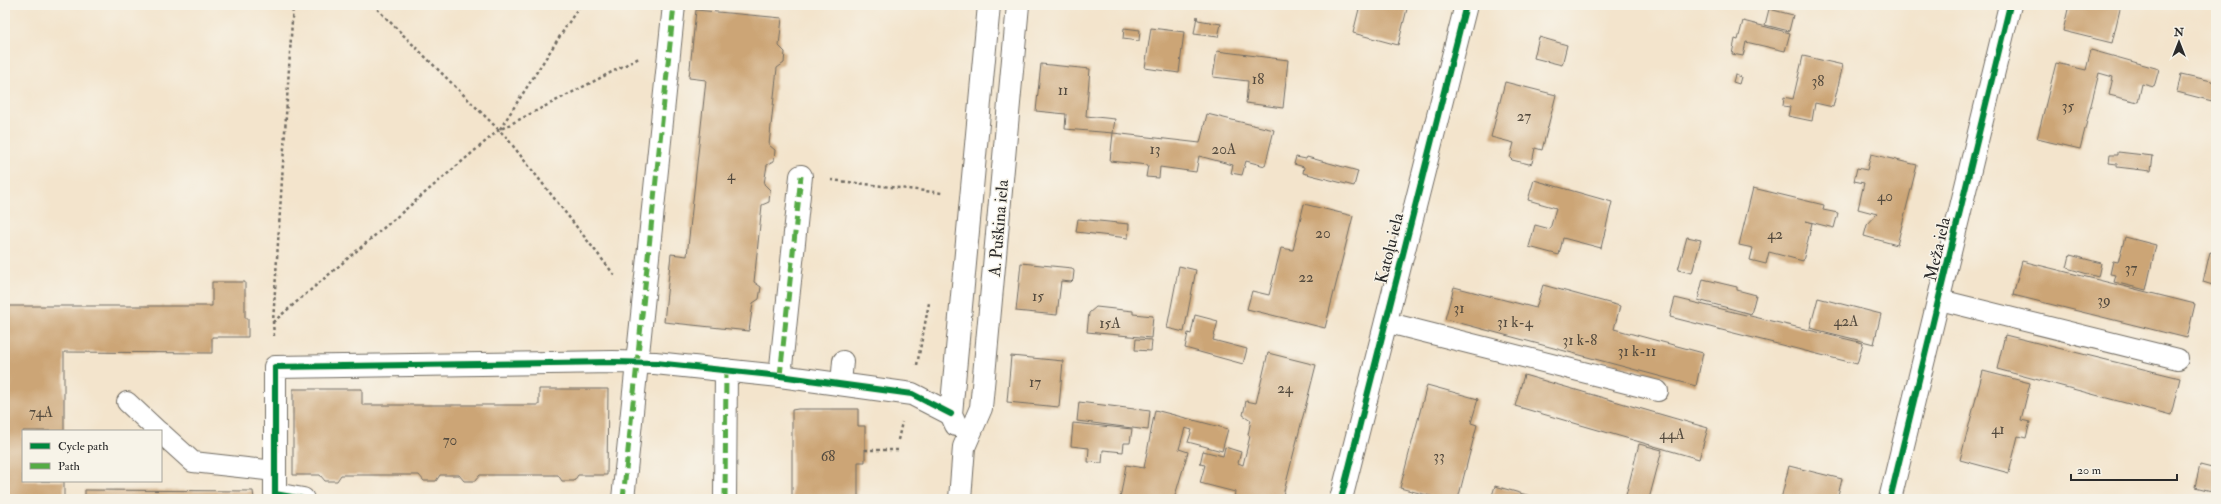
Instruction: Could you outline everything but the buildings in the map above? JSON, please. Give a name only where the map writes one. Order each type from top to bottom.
[{"type":"street","points":[[623,499],[674,5]]},
{"type":"street","name":"A. Puškina iela","points":[[964,447],[951,414],[989,5]]},
{"type":"street","name":"A. Puškina iela","points":[[960,499],[964,447],[981,408],[1018,5]]},
{"type":"street","name":"Katoļu iela","points":[[1341,499],[1466,5]]},
{"type":"street","name":"Meža iela","points":[[1890,499],[1940,300],[2010,5]]},
{"type":"street","points":[[780,376],[801,176]]},
{"type":"street","points":[[303,499],[275,494],[275,367],[637,362],[780,376],[912,394],[951,414]]},
{"type":"street","points":[[725,499],[726,370]]},
{"type":"lane","points":[[1940,300],[2178,359]]},
{"type":"lane","points":[[1385,322],[1658,391]]},
{"type":"lane","points":[[841,384],[843,361]]},
{"type":"lane","points":[[127,402],[157,430]]},
{"type":"lane","points":[[162,434],[193,462],[275,471]]},
{"type":"path","points":[[293,5],[273,322],[499,130],[670,42]]},
{"type":"path","points":[[373,5],[499,130],[643,312]]},
{"type":"path","points":[[499,130],[580,5]]},
{"type":"path","points":[[801,176],[947,193]]},
{"type":"path","points":[[865,450],[898,450]]},
{"type":"marked path","points":[[623,499],[674,5]]},
{"type":"marked path","points":[[780,376],[801,176]]},
{"type":"marked path","points":[[725,499],[726,370]]},
{"type":"cycle path","points":[[1341,499],[1466,5]]},
{"type":"cycle path","points":[[1890,499],[2010,5]]},
{"type":"cycle path","points":[[303,499],[275,494],[275,367],[613,362],[655,363],[780,376],[912,394],[951,414]]}]
